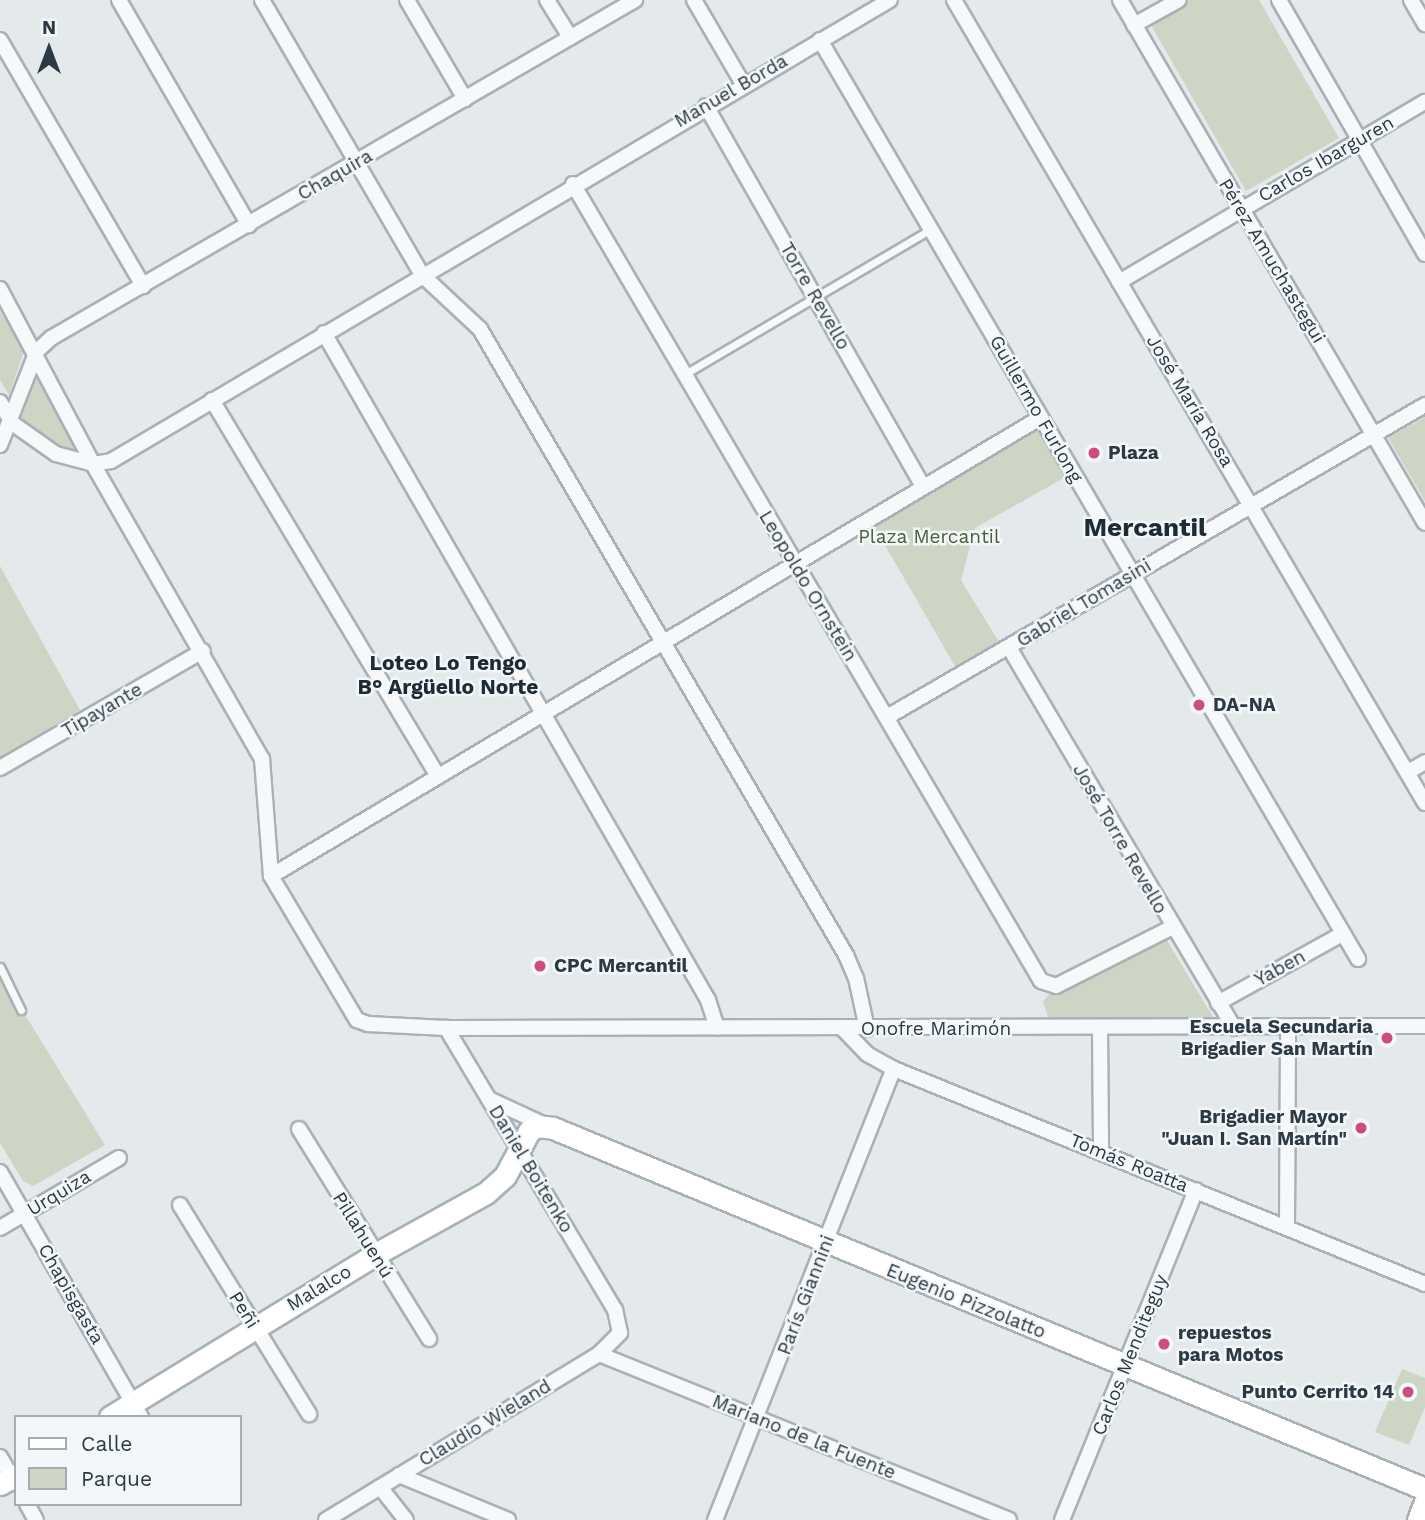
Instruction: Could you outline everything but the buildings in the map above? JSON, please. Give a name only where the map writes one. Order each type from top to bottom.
[{"type":"main road","points":[[520,1152],[529,1131],[537,1126],[553,1128]]},
{"type":"main road","name":"Eugenio Pizzolatto","points":[[553,1128],[1425,1489]]},
{"type":"main road","name":"Malalco","points":[[118,1415],[137,1410],[254,1326],[485,1193],[505,1176],[520,1152]]},
{"type":"main road","points":[[1418,1520],[1425,1502]]},
{"type":"street","points":[[119,0],[249,225]]},
{"type":"street","points":[[262,0],[422,275],[480,329],[846,955],[856,978],[867,1029]]},
{"type":"street","points":[[407,0],[465,99]]},
{"type":"street","points":[[547,0],[569,37]]},
{"type":"street","name":"Chaquira","points":[[37,351],[51,338],[635,0]]},
{"type":"street","points":[[694,0],[743,84]]},
{"type":"street","name":"Manuel Borda","points":[[422,275],[890,0]]},
{"type":"street","name":"José María Rosa","points":[[954,0],[1252,503],[1425,803]]},
{"type":"street","name":"Pérez Amuchastegui","points":[[1120,0],[1425,523]]},
{"type":"street","points":[[1134,26],[1179,0]]},
{"type":"street","points":[[1279,0],[1425,254]]},
{"type":"street","points":[[1411,0],[1425,24]]},
{"type":"street","points":[[0,40],[143,286]]},
{"type":"street","name":"Guillermo Furlong","points":[[820,40],[1358,959]]},
{"type":"street","name":"Carlos Ibarguren","points":[[1119,282],[1425,102]]},
{"type":"street","name":"Torre Revello","points":[[706,106],[923,487]]},
{"type":"street","name":"Leopoldo Ornstein","points":[[573,184],[793,564],[1047,986],[1056,986],[1171,928]]},
{"type":"street","points":[[0,402],[12,423],[55,454],[93,464],[111,461],[422,275]]},
{"type":"street","points":[[0,289],[37,351],[93,464],[203,651],[262,759],[271,876],[1040,418]]},
{"type":"street","points":[[324,334],[545,712],[708,1000],[717,1028]]},
{"type":"street","points":[[0,445],[12,423],[37,351]]},
{"type":"street","points":[[212,400],[438,776]]},
{"type":"street","name":"Gabriel Tomasini","points":[[887,717],[1010,649],[1252,503],[1425,405]]},
{"type":"street","name":"José Torre Revello","points":[[1010,649],[1171,928],[1234,1028]]},
{"type":"street","name":"Tipayante","points":[[0,768],[203,651]]},
{"type":"street","points":[[1408,772],[1425,762]]},
{"type":"street","name":"Onofre Marimón","points":[[271,876],[357,1020],[368,1024],[446,1028],[843,1029],[1425,1026]]},
{"type":"street","name":"Yaben","points":[[1218,1003],[1342,934]]},
{"type":"street","name":"Daniel Boitenko","points":[[446,1028],[615,1310]]},
{"type":"street","points":[[1100,1028],[1101,1151]]},
{"type":"street","points":[[1287,1028],[1287,1227]]},
{"type":"street","name":"Tomás Roatta","points":[[843,1029],[867,1054],[894,1069],[1425,1284]]},
{"type":"street","name":"París Giannini","points":[[715,1520],[894,1069]]},
{"type":"street","points":[[489,1099],[553,1128]]},
{"type":"street","name":"Pillahuenú","points":[[299,1129],[374,1255],[429,1339]]},
{"type":"street","name":"Urquiza","points":[[0,1228],[119,1158]]},
{"type":"street","name":"Chapisgasta","points":[[0,1172],[137,1410]]},
{"type":"street","name":"Carlos Menditeguy","points":[[1062,1520],[1196,1190]]},
{"type":"street","name":"Peñi","points":[[180,1205],[309,1414]]},
{"type":"street","name":"Claudio Wieland","points":[[326,1520],[599,1354],[620,1333],[615,1310]]},
{"type":"street","name":"Mariano de la Fuente","points":[[599,1354],[1009,1520]]},
{"type":"street","points":[[0,1457],[11,1480]]},
{"type":"street","points":[[399,1475],[508,1520]]},
{"type":"street","points":[[380,1487],[406,1520]]},
{"type":"lane","points":[[684,374],[931,229]]},
{"type":"lane","points":[[0,967],[21,1010]]},
{"type":"green space","points":[[1183,0],[1259,0],[1339,138],[1246,191],[1148,20]]},
{"type":"green space","points":[[0,311],[24,351],[9,395],[0,380]]},
{"type":"green space","points":[[36,363],[80,457],[58,450],[16,421]]},
{"type":"green space","points":[[1425,417],[1425,501],[1388,438]]},
{"type":"green space","name":"Plaza Mercantil","points":[[1038,423],[1069,475],[975,528],[961,580],[999,642],[956,668],[871,521]]},
{"type":"green space","points":[[0,566],[80,710],[0,757]]},
{"type":"green space","points":[[1166,939],[1219,1027],[1052,1029],[1043,1002],[1048,995]]},
{"type":"green space","points":[[0,974],[105,1145],[33,1186],[23,1181],[0,1143]]},
{"type":"green space","name":"Punto Cerrito 14","points":[[1402,1369],[1425,1378],[1425,1407],[1409,1445],[1375,1432]]},
{"type":"place","name":"Plaza","points":[[1094,453]]},
{"type":"place","name":"DA-NA","points":[[1199,705]]},
{"type":"place","name":"CPC Mercantil","points":[[540,966]]},
{"type":"place","name":"Escuela Secundaria Brigadier San Martín","points":[[1387,1038]]},
{"type":"place","name":"Brigadier Mayor \"Juan I. San Martín\"","points":[[1361,1128]]},
{"type":"place","name":"repuestos para Motos","points":[[1164,1344]]},
{"type":"place","name":"Punto Cerrito 14","points":[[1408,1392]]},
{"type":"district","name":"Mercantil","points":[[1145,528]]},
{"type":"district","name":"Loteo Lo Tengo B° Argüello Norte","points":[[448,675]]}]
